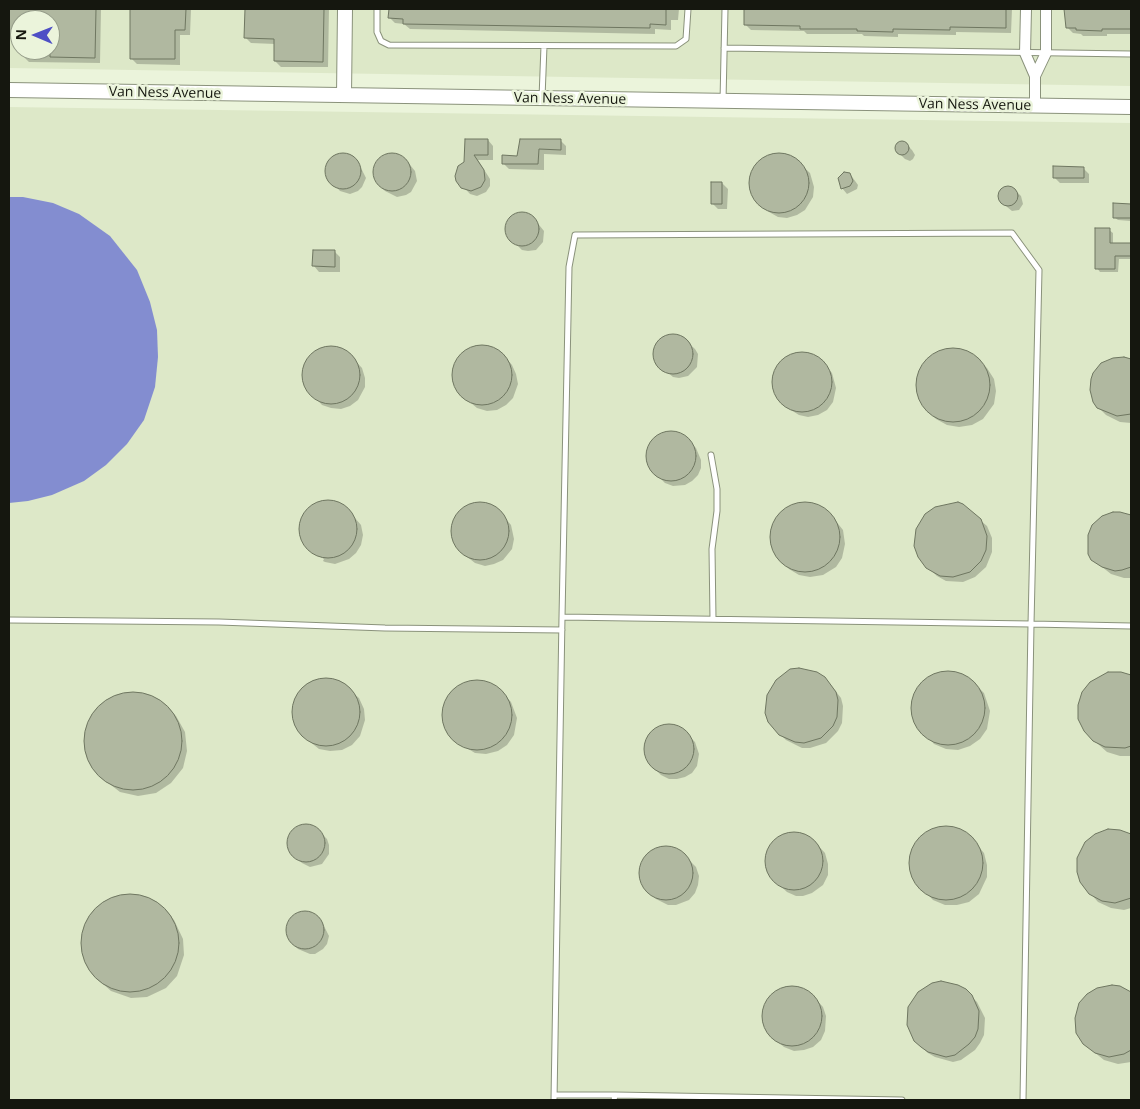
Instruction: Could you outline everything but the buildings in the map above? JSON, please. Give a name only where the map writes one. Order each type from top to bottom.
[{"type":"main road","points":[[344,95],[345,9]]},
{"type":"main road","name":"Van Ness Avenue","points":[[9,90],[1131,108]]},
{"type":"street","points":[[1026,9],[1025,53],[1035,76],[1035,106]]},
{"type":"street","points":[[1035,76],[1046,53],[1046,9]]},
{"type":"lane","points":[[378,9],[377,32],[381,40],[389,45],[544,46],[676,46],[686,39],[688,9]]},
{"type":"lane","points":[[723,101],[725,9]]},
{"type":"lane","points":[[542,98],[544,46]]},
{"type":"lane","points":[[724,48],[1131,54]]},
{"type":"lane","points":[[902,1100],[554,1098],[569,267],[575,235],[1012,233],[1039,270],[1030,624],[1024,1100]]},
{"type":"lane","points":[[711,455],[717,489],[717,511],[712,549],[713,619]]},
{"type":"lane","points":[[562,617],[1131,626]]},
{"type":"lane","points":[[9,620],[209,622],[385,628],[562,630]]},
{"type":"shaded area","points":[[9,9],[1131,9],[1131,86],[9,68]]},
{"type":"shaded area","points":[[9,107],[1131,123],[1131,1100],[9,1100]]},
{"type":"water","points":[[9,197],[23,197],[53,203],[79,214],[110,236],[137,270],[150,302],[157,330],[158,357],[155,387],[144,420],[127,444],[106,465],[84,481],[52,495],[28,501],[9,503]]}]
